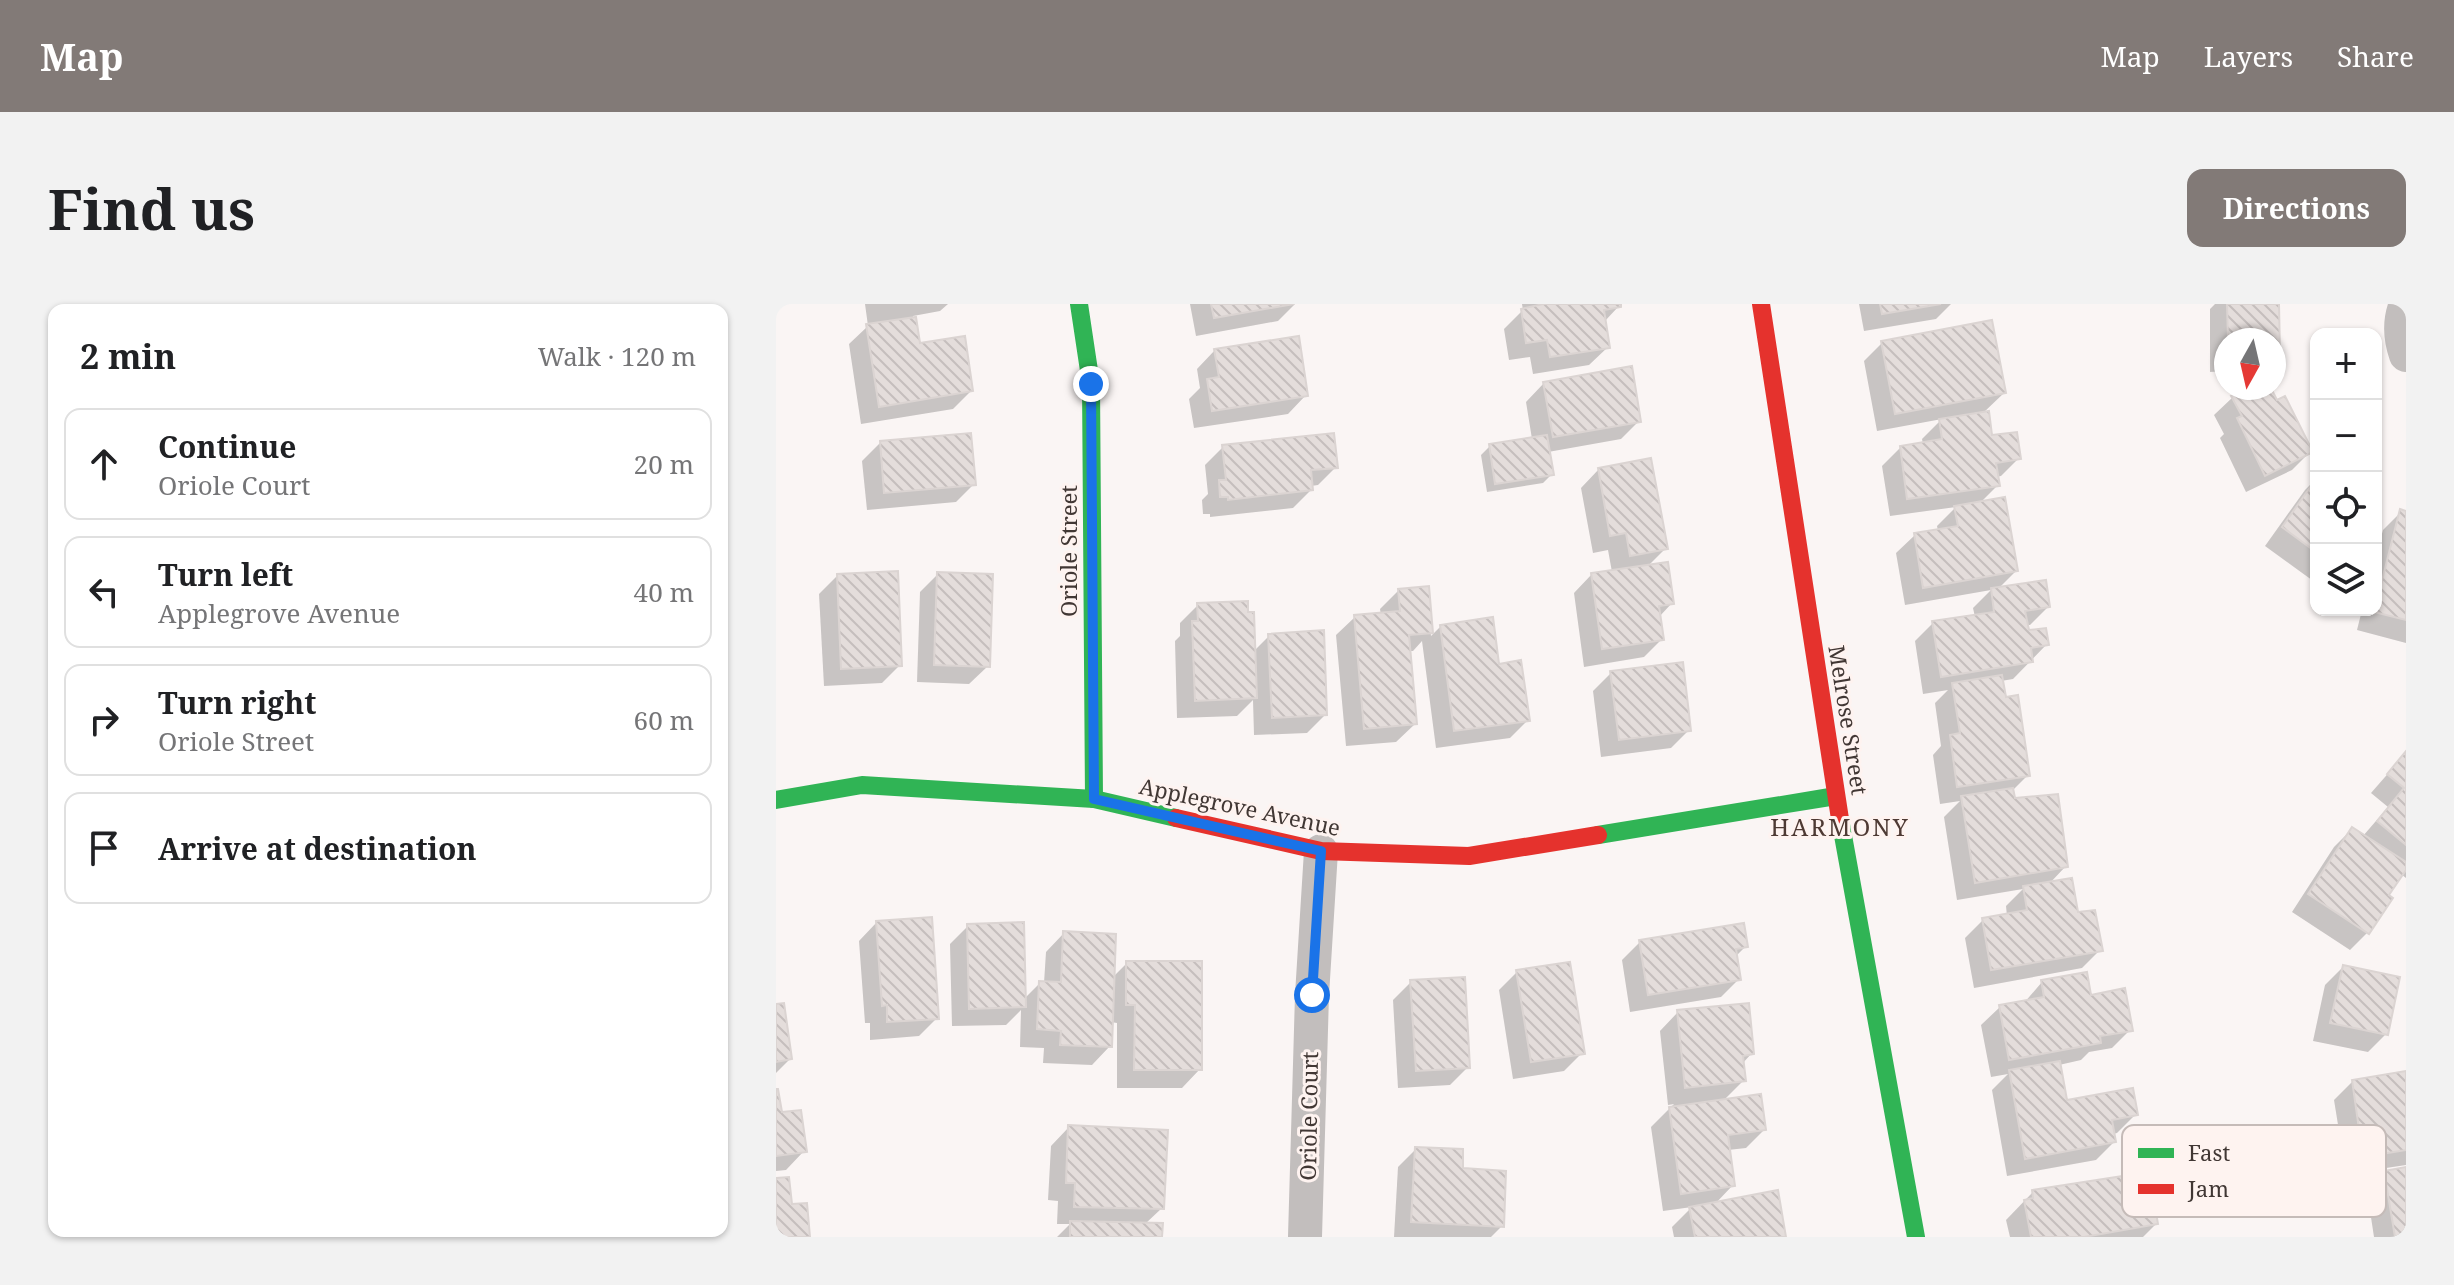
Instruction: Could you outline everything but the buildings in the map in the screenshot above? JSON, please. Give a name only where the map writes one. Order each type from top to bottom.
[{"type":"street","name":"Oriole Street","points":[[1079,304],[1091,384],[1094,799]]},
{"type":"street","name":"Melrose Street","points":[[1761,304],[1836,796],[1916,1237]]},
{"type":"street","points":[[2406,304],[2401,316],[2401,342],[2406,355]]},
{"type":"street","name":"Applegrove Avenue","points":[[776,800],[862,785],[1094,799],[1321,851],[1469,856],[1836,796]]},
{"type":"street","name":"Oriole Court","points":[[1305,1237],[1312,995],[1321,851]]},
{"type":"traffic: fast","points":[[1079,304],[1091,384],[1094,799]]},
{"type":"traffic: fast","points":[[776,800],[862,785],[1094,799],[1176,818]]},
{"type":"traffic: fast","points":[[1598,835],[1836,796]]},
{"type":"traffic: fast","points":[[1840,819],[1916,1237]]},
{"type":"traffic: jam","points":[[1761,304],[1840,819]]},
{"type":"traffic: jam","points":[[1176,818],[1321,851],[1469,856],[1598,835]]},
{"type":"district","name":"HARMONY","points":[[1840,826]]},
{"type":"route","points":[[1091,384],[1094,799],[1321,851],[1312,995]]}]
